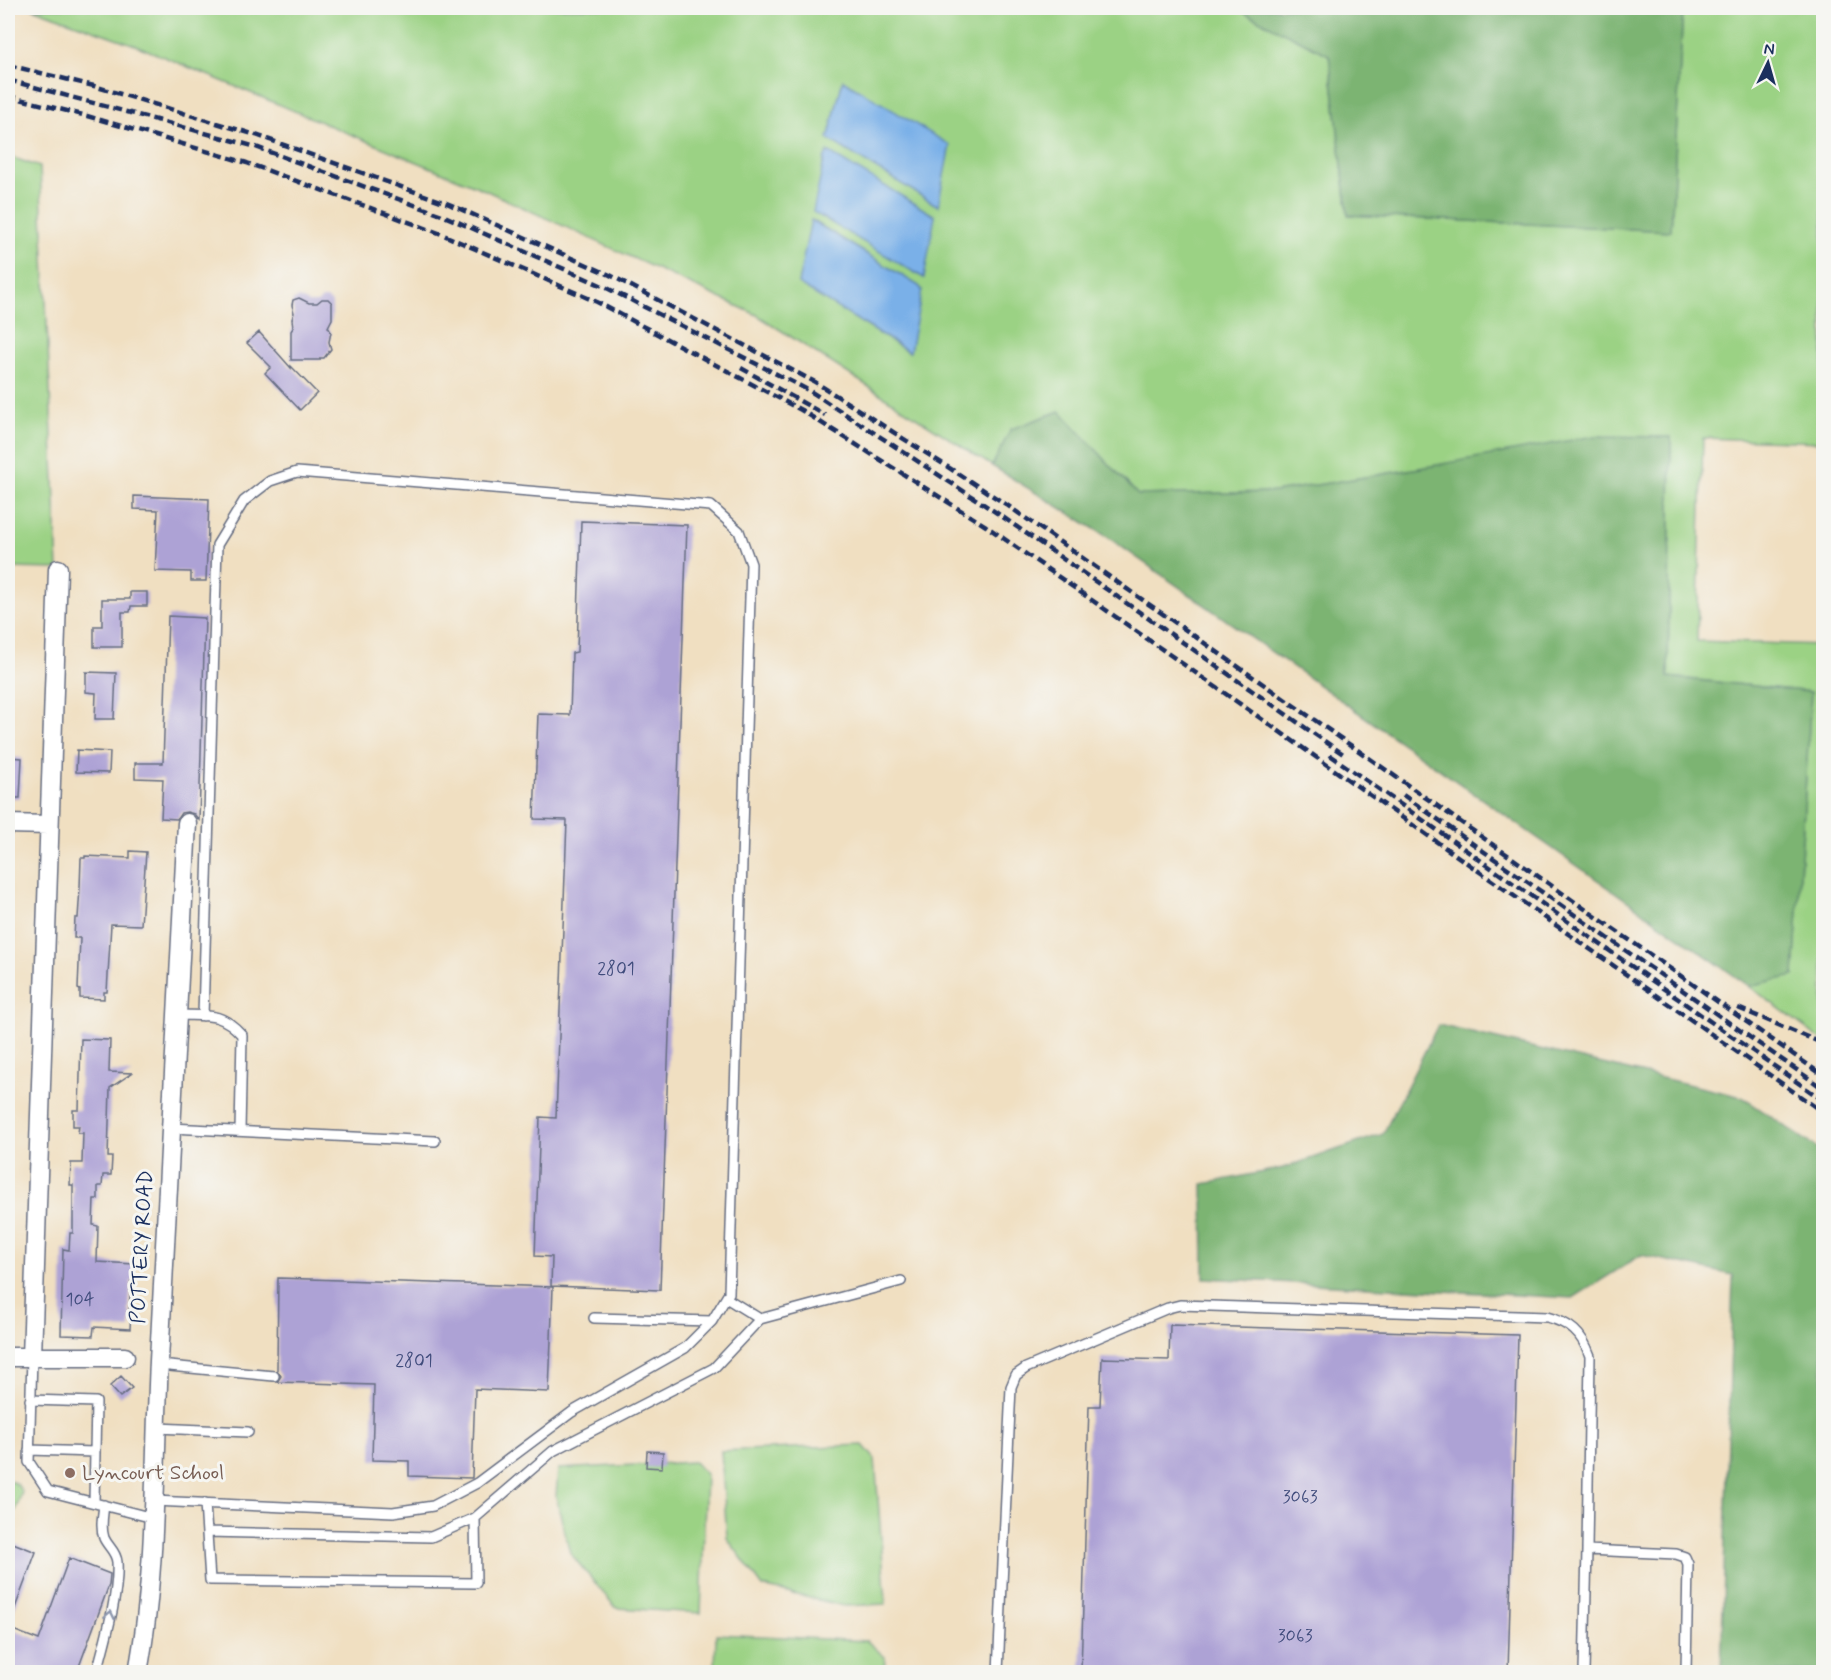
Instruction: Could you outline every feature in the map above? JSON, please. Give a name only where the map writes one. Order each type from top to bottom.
[{"type":"street","points":[[32,1357],[58,569]]},
{"type":"street","name":"POTTERY ROAD","points":[[138,1672],[146,1630],[154,1509],[159,1365],[187,823]]},
{"type":"street","points":[[8,824],[49,825]]},
{"type":"street","points":[[8,1357],[125,1358]]},
{"type":"lane","points":[[32,1357],[29,1462],[48,1491],[104,1505],[154,1509],[205,1503],[393,1512],[434,1506],[477,1483],[572,1412],[685,1348],[712,1321],[729,1293],[751,564],[739,531],[711,506],[297,472],[270,481],[244,501],[217,545],[203,1016]]},
{"type":"lane","points":[[177,1015],[217,1016],[231,1022],[242,1035],[240,1131]]},
{"type":"lane","points":[[171,1128],[435,1141]]},
{"type":"lane","points":[[207,1532],[431,1537],[475,1518],[553,1451],[714,1368],[760,1319],[901,1281]]},
{"type":"lane","points":[[726,1298],[760,1319]]},
{"type":"lane","points":[[998,1672],[1011,1387],[1016,1375],[1026,1368],[1180,1305],[1546,1317],[1562,1321],[1577,1332],[1590,1356],[1584,1672]]},
{"type":"lane","points":[[594,1318],[712,1321]]},
{"type":"lane","points":[[159,1365],[274,1376]]},
{"type":"lane","points":[[30,1400],[96,1402],[94,1502]]},
{"type":"lane","points":[[157,1428],[248,1432]]},
{"type":"lane","points":[[29,1450],[95,1452]]},
{"type":"lane","points":[[205,1503],[210,1580],[476,1583],[475,1518]]},
{"type":"lane","points":[[97,1672],[113,1602],[117,1571],[116,1554],[104,1537],[102,1522],[104,1505]]},
{"type":"lane","points":[[1587,1550],[1676,1554],[1685,1557],[1688,1564],[1686,1672]]},
{"type":"green space","points":[[32,8],[1235,8],[1329,55],[1348,215],[1671,231],[1683,8],[1823,8],[1823,442],[1703,438],[1697,641],[1823,645],[1823,1041],[1749,986],[1794,975],[1811,692],[1668,677],[1671,437],[1426,467],[1274,492],[1138,495],[1060,411],[1011,429],[992,466],[757,315],[485,190],[135,45]],"holes":[[[843,80],[938,206],[828,139]],[[828,152],[924,278],[814,212],[825,156]],[[812,220],[922,290],[909,352],[798,284]]]},
{"type":"green space","points":[[1235,8],[1683,8],[1671,231],[1348,215],[1329,55]]},
{"type":"green space","points":[[8,156],[40,167],[58,569],[8,568]]},
{"type":"green space","points":[[1060,411],[1138,495],[1274,492],[1594,436],[1671,437],[1668,677],[1811,692],[1794,976],[1749,986],[1106,536],[992,466],[1011,429]]},
{"type":"green space","points":[[1438,1025],[1742,1097],[1823,1152],[1823,1672],[1721,1672],[1733,1275],[1641,1255],[1573,1298],[1204,1278],[1203,1184],[1283,1168],[1383,1134]]},
{"type":"green space","points":[[863,1445],[875,1459],[886,1604],[844,1606],[763,1587],[727,1538],[721,1451]]},
{"type":"green space","points":[[694,1462],[706,1474],[701,1613],[616,1608],[570,1553],[556,1497],[558,1469]]},
{"type":"green space","points":[[8,1480],[17,1484],[22,1492],[16,1510],[9,1514]]},
{"type":"green space","points":[[716,1634],[867,1641],[885,1657],[884,1672],[715,1672]]},
{"type":"water","points":[[843,80],[950,145],[938,206],[828,139]]},
{"type":"water","points":[[828,152],[935,216],[924,278],[813,212],[825,156]]},
{"type":"water","points":[[811,220],[922,290],[910,352],[798,284]]},
{"type":"building","points":[[299,298],[309,303],[328,299],[332,303],[332,319],[328,327],[331,332],[329,342],[331,349],[320,360],[291,360],[291,331],[294,313],[292,305],[293,300]]},
{"type":"building","points":[[259,332],[317,393],[300,410],[265,373],[271,367],[247,343]]},
{"type":"building","points":[[134,496],[209,499],[206,581],[191,581],[191,572],[155,571],[158,510],[134,509]]},
{"type":"building","points":[[581,521],[687,525],[660,1290],[551,1286],[552,1257],[535,1256],[540,1117],[556,1118],[567,820],[534,819],[538,714],[570,715],[572,653],[577,652]]},
{"type":"building","points":[[130,592],[147,592],[147,606],[131,606],[130,612],[122,612],[122,647],[94,647],[94,626],[102,626],[102,599],[130,599]]},
{"type":"building","points":[[168,616],[205,618],[199,820],[194,814],[187,812],[181,813],[177,819],[161,818],[163,779],[135,778],[135,763],[163,763]]},
{"type":"building","points":[[86,672],[116,673],[114,719],[95,719],[96,693],[86,692]]},
{"type":"building","points":[[77,750],[110,752],[109,773],[76,772]]},
{"type":"building","points":[[8,757],[22,758],[20,798],[8,798]]},
{"type":"building","points":[[130,851],[146,852],[141,925],[111,924],[107,992],[104,992],[104,999],[80,998],[78,989],[80,938],[74,938],[75,918],[78,918],[81,858],[85,856],[130,858]]},
{"type":"building","points":[[81,1039],[110,1040],[109,1072],[132,1073],[110,1088],[108,1157],[112,1157],[111,1175],[103,1175],[102,1186],[98,1186],[98,1199],[94,1199],[93,1225],[98,1226],[97,1262],[135,1264],[134,1281],[131,1281],[130,1329],[94,1327],[93,1336],[61,1335],[63,1249],[69,1250],[70,1233],[73,1233],[71,1163],[82,1163],[83,1133],[78,1133],[79,1126],[73,1126],[73,1110],[79,1110]]},
{"type":"building","points":[[278,1278],[553,1287],[549,1392],[475,1389],[472,1478],[409,1476],[409,1461],[372,1460],[374,1385],[277,1382],[281,1376],[277,1370]]},
{"type":"building","points":[[1170,1325],[1518,1335],[1508,1672],[1081,1672],[1089,1406],[1100,1406],[1102,1358],[1169,1360]]},
{"type":"building","points":[[121,1376],[132,1388],[120,1397],[110,1386]]},
{"type":"building","points":[[647,1451],[663,1452],[662,1468],[646,1467]]},
{"type":"building","points":[[8,1541],[36,1552],[9,1624],[8,1624]]},
{"type":"building","points":[[69,1558],[110,1574],[109,1585],[77,1672],[8,1672],[8,1628],[39,1640]]},
{"type":"railway","points":[[8,65],[94,86],[256,135],[449,204],[610,275],[815,382],[1004,503],[1824,1076]]},
{"type":"railway","points":[[8,80],[253,146],[442,215],[605,287],[810,391],[997,513],[1346,756]]},
{"type":"railway","points":[[8,96],[87,116],[247,163],[439,233],[597,302],[801,410],[986,526],[1824,1113]]},
{"type":"railway","points":[[741,368],[825,415]]},
{"type":"railway","points":[[1330,755],[1824,1101]]},
{"type":"railway","points":[[1403,795],[1824,1089]]},
{"type":"railway","points":[[1738,1008],[1824,1044]]},
{"type":"place","name":"Lyncourt School","points":[[70,1473]]}]
